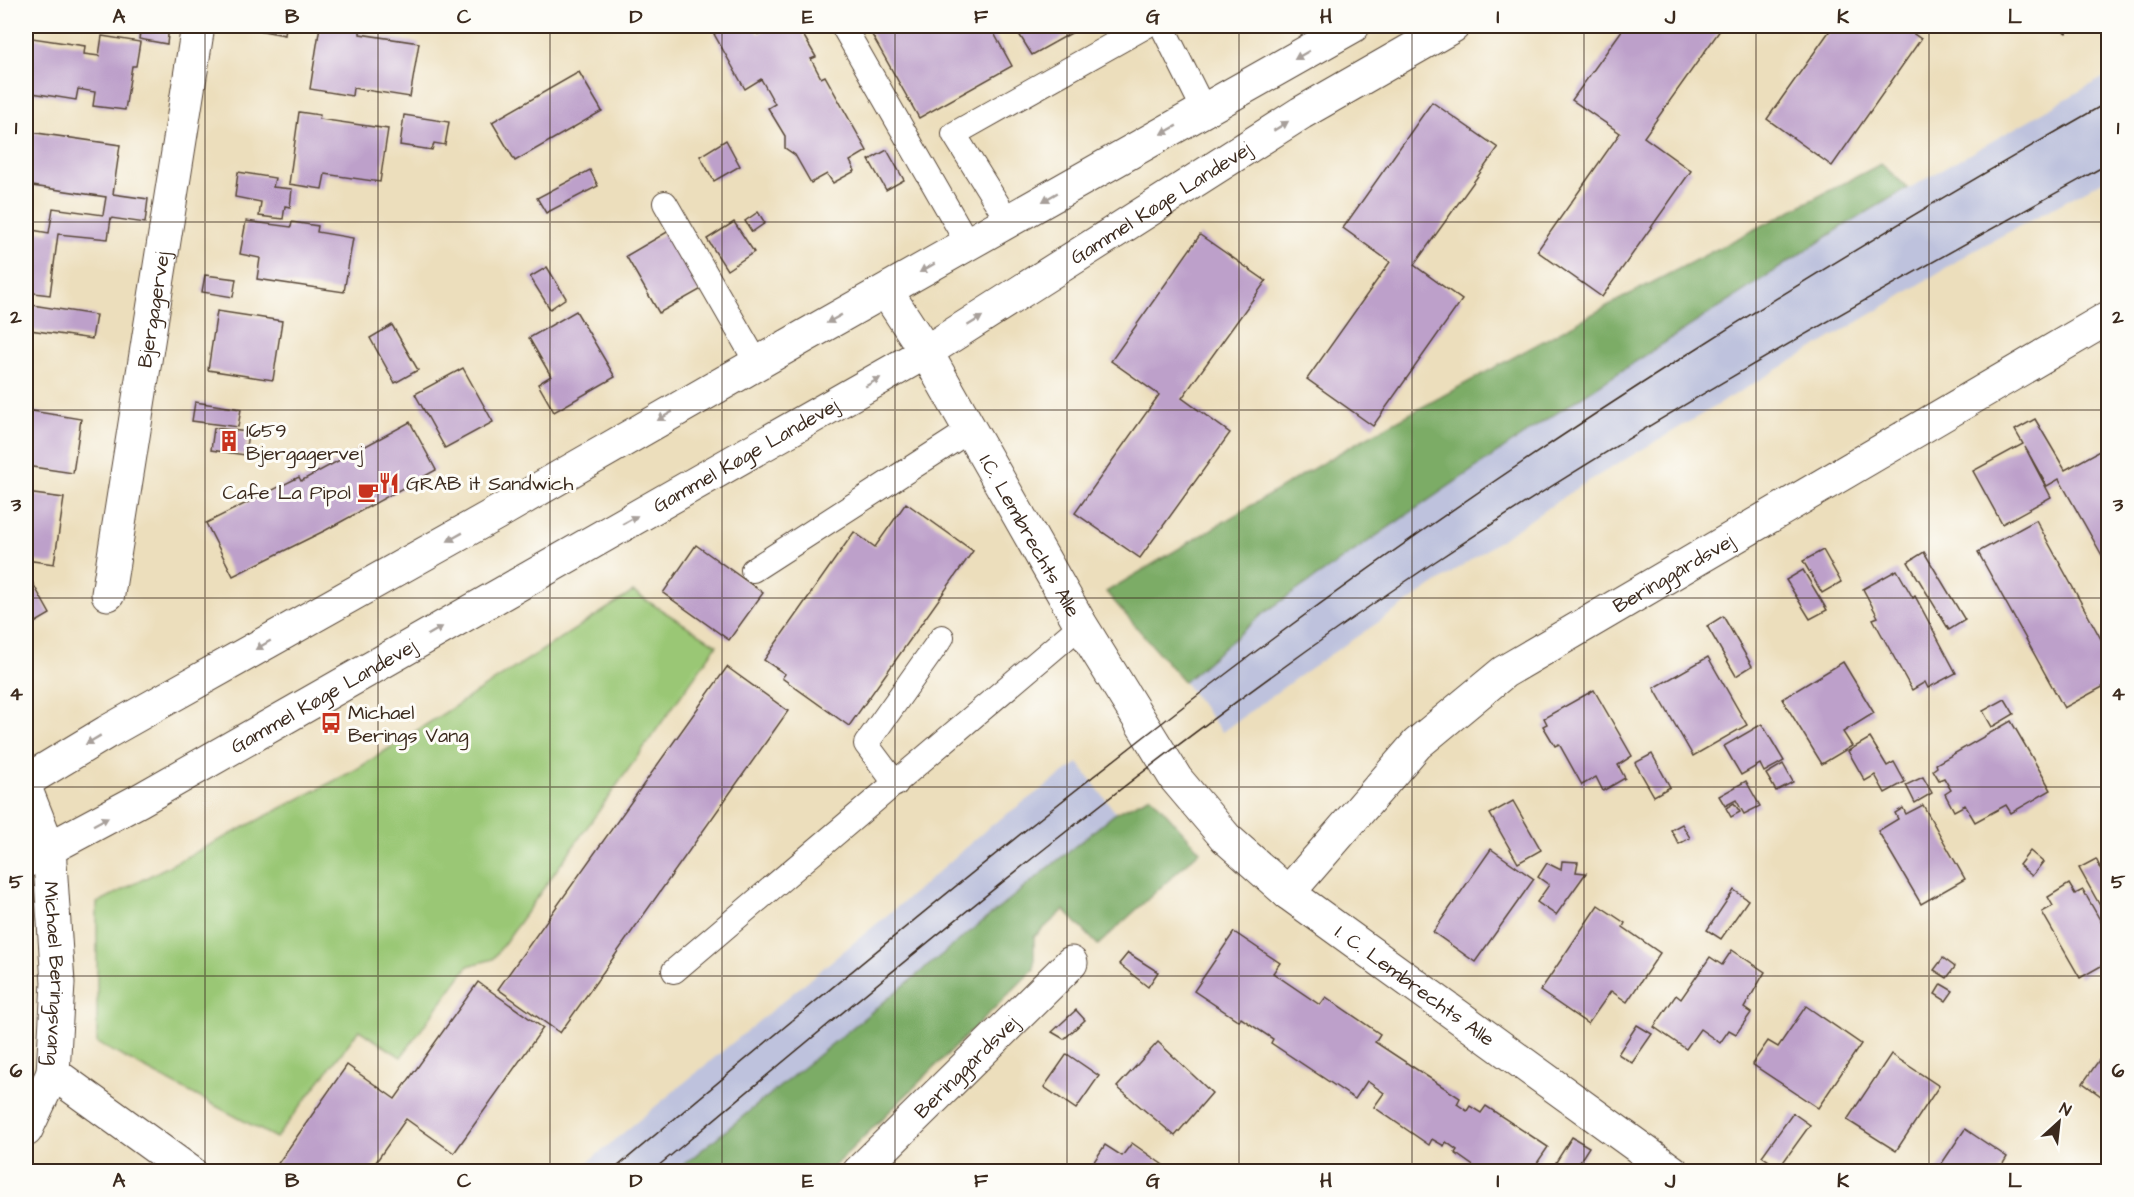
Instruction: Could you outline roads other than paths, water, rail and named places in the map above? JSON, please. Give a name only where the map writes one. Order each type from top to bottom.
[{"type":"street","name":"Bjergagervej","points":[[108,594],[198,26]]},
{"type":"street","points":[[26,781],[107,732],[506,508],[757,363],[1353,26]]},
{"type":"street","name":"Gammel Køge Landevej","points":[[37,854],[140,800],[926,352],[1301,113],[1453,26]]},
{"type":"street","name":"I.C. Lembrechts Alle","points":[[886,291],[926,352],[1081,625],[1176,779]]},
{"type":"street","name":"Beringgårdsvej","points":[[1288,893],[1417,744],[1504,672],[2109,318]]},
{"type":"street","name":"I. C. Lembrechts Alle","points":[[1176,779],[1226,838],[1288,893],[1673,1172]]},
{"type":"street","name":"Michael Beringsvang","points":[[26,790],[58,983],[53,1073],[190,1172]]},
{"type":"street","name":"Beringgårdsvej","points":[[859,1172],[1071,963]]},
{"type":"street","points":[[26,1130],[53,1073]]},
{"type":"lane","points":[[843,26],[968,244]]},
{"type":"lane","points":[[1008,221],[954,134],[1146,26]]},
{"type":"lane","points":[[1162,26],[1204,110]]},
{"type":"lane","points":[[665,203],[757,363]]},
{"type":"lane","points":[[753,570],[970,430]]},
{"type":"lane","points":[[674,971],[1081,625]]},
{"type":"lane","points":[[896,784],[866,744],[942,637]]},
{"type":"tram line","points":[[611,1172],[1022,833],[1190,701],[1375,564],[1477,493],[1684,357],[1894,227],[2108,102]]},
{"type":"tram line","points":[[651,1172],[1034,857],[1231,706],[1331,633],[1433,563],[1598,457],[1851,308],[2108,164]]},
{"type":"place","name":"1659 Bjergagervej","points":[[229,441]]},
{"type":"place","name":"GRAB it Sandwich","points":[[389,483]]},
{"type":"place","name":"Cafe La Pipol","points":[[368,492]]},
{"type":"place","name":"Michael Berings Vang","points":[[331,723]]}]
